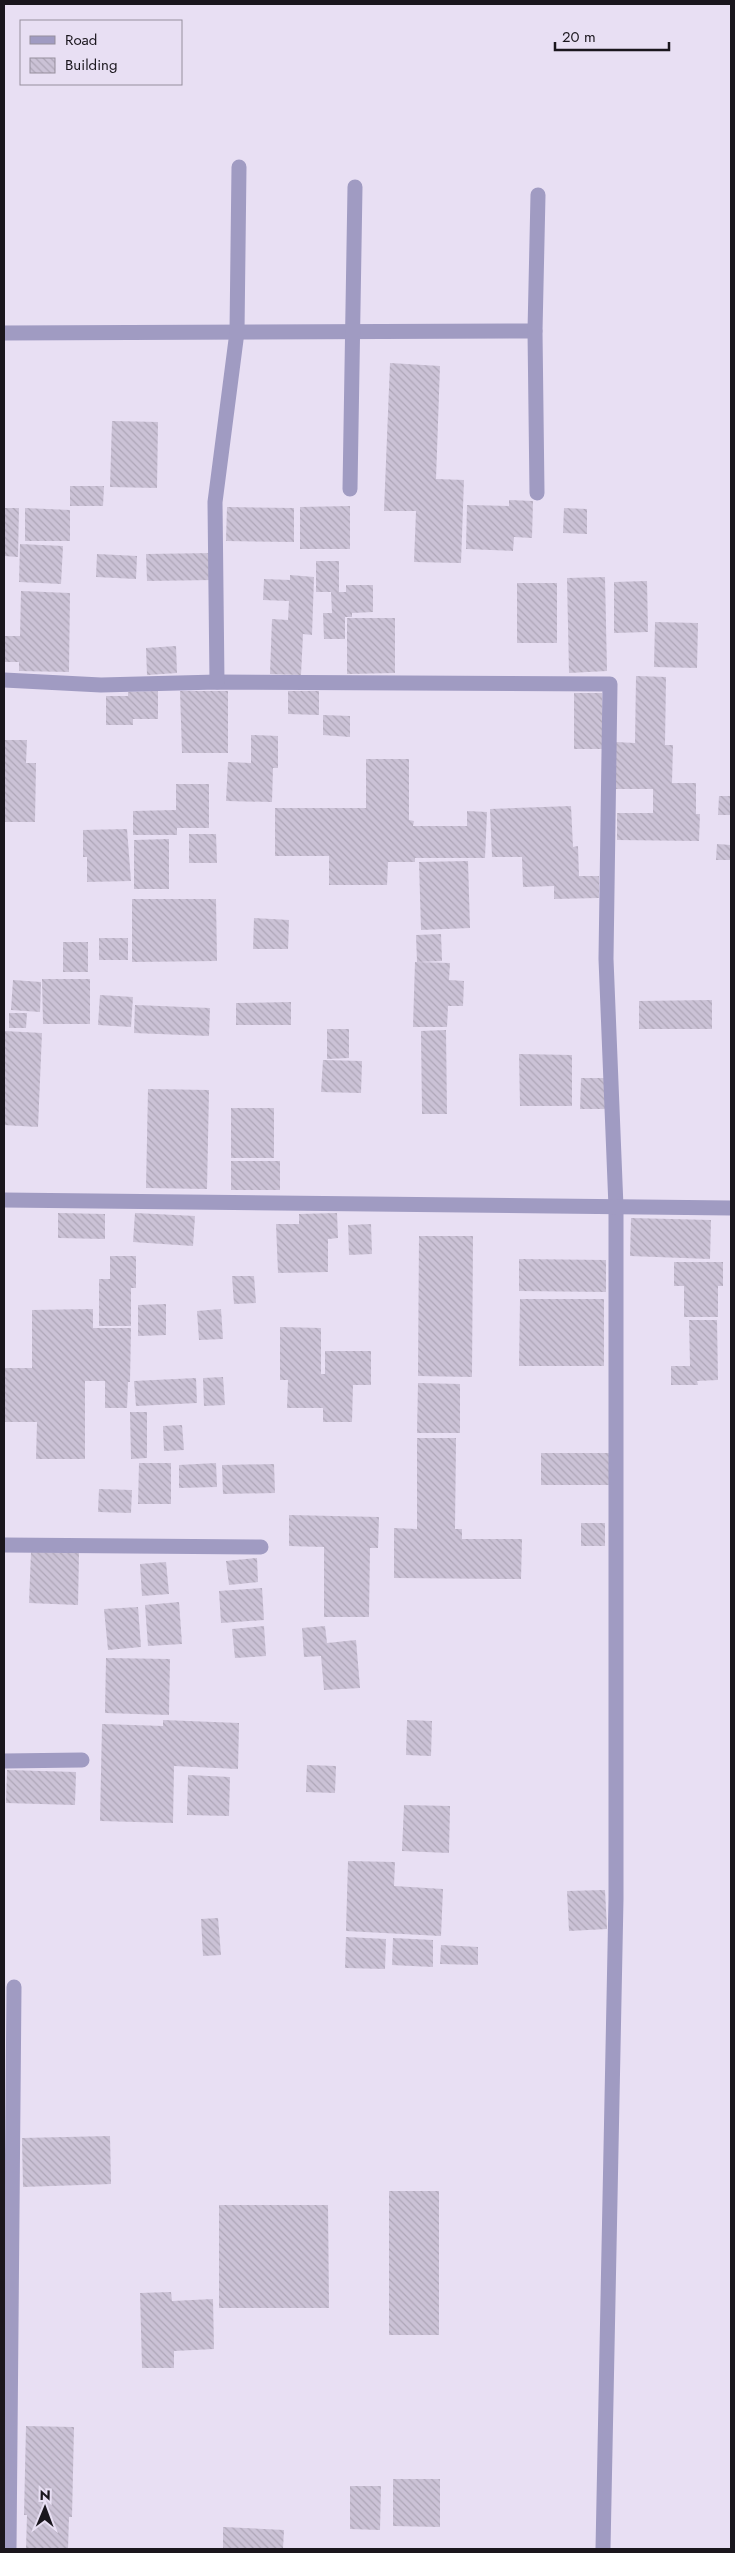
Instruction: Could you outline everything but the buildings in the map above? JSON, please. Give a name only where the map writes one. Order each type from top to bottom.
[{"type":"street","points":[[218,682],[214,502],[237,332],[239,167]]},
{"type":"street","points":[[350,489],[355,187]]},
{"type":"street","points":[[537,492],[535,331],[538,195]]},
{"type":"street","points":[[4,333],[535,331]]},
{"type":"street","points":[[4,680],[101,685],[218,682],[610,684],[606,959],[616,1207],[616,1899],[604,2549]]},
{"type":"street","points":[[4,1200],[731,1208]]},
{"type":"street","points":[[4,1545],[261,1547]]},
{"type":"street","points":[[4,1761],[82,1760]]},
{"type":"street","points":[[8,2549],[8,2197],[14,1987]]}]
